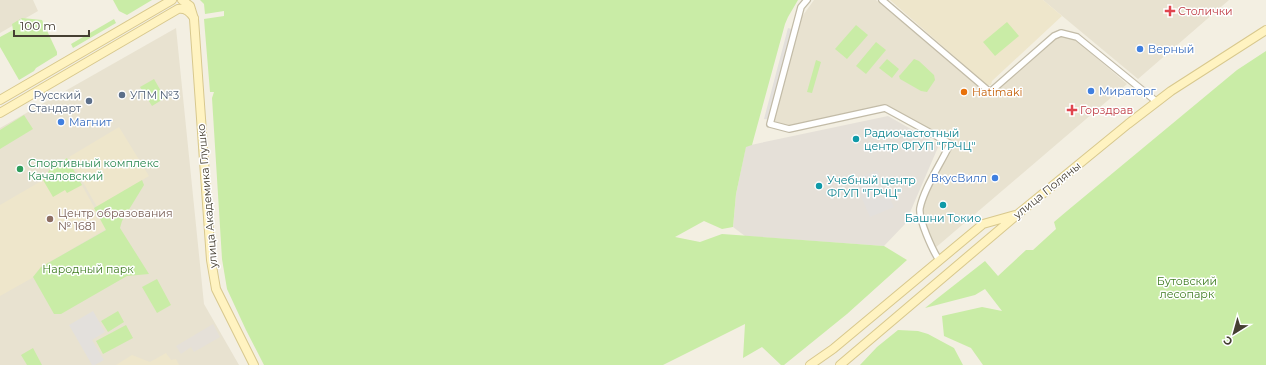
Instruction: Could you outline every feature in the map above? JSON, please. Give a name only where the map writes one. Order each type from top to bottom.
[{"type":"street","points":[[0,100],[172,0]]},
{"type":"street","points":[[168,14],[173,10],[178,0]]},
{"type":"street","points":[[182,0],[190,6],[194,19]]},
{"type":"street","points":[[807,0],[801,8],[770,124],[789,129],[885,108],[949,143],[950,146],[925,193],[920,210],[927,239],[939,260]]},
{"type":"street","points":[[882,0],[990,92],[1054,36],[1061,33],[1077,37],[1157,102]]},
{"type":"street","points":[[0,113],[178,9],[183,9],[190,13],[194,19]]},
{"type":"street","name":"улица Академика Глушко","points":[[194,19],[203,155],[213,271],[216,289],[254,365]]},
{"type":"street","name":"улица Поляны","points":[[840,365],[1018,214],[1157,102],[1174,89],[1266,30]]},
{"type":"street","points":[[810,365],[834,349],[984,224],[1018,214]]},
{"type":"shaded area","points":[[0,0],[33,0],[38,11],[0,33]]},
{"type":"shaded area","points":[[814,0],[876,0],[988,95],[1057,37],[1062,36],[1071,37],[1127,84],[934,249],[921,216],[925,194],[951,144],[885,106],[791,127],[774,122],[801,18]]},
{"type":"shaded area","points":[[890,0],[1043,0],[1062,16],[992,81],[991,85],[987,85]]},
{"type":"shaded area","points":[[1043,0],[1229,0],[1138,79]]},
{"type":"shaded area","points":[[176,28],[204,304],[239,365],[0,365],[0,128]]},
{"type":"shaded area","points":[[788,28],[795,30],[771,120],[764,119]]},
{"type":"shaded area","points":[[888,116],[939,145],[905,224],[884,246],[745,236],[733,227],[736,194],[746,146]]},
{"type":"shaded area","points":[[119,127],[149,176],[97,207],[69,157]]},
{"type":"shaded area","name":"Центр образования № 1681","points":[[67,158],[106,229],[41,267],[32,278],[0,296],[0,205],[43,180],[50,169]]},
{"type":"shaded area","points":[[877,170],[894,207],[870,217],[854,180]]},
{"type":"shaded area","points":[[93,311],[105,332],[92,340],[104,360],[95,365],[92,365],[69,325]]},
{"type":"shaded area","points":[[213,324],[220,337],[194,352],[191,347],[181,354],[176,346]]},
{"type":"shaded area","points":[[166,353],[171,360],[176,359],[179,365],[116,365],[132,355],[150,362]]},
{"type":"green space","points":[[113,0],[152,0],[127,15],[119,11]]},
{"type":"green space","points":[[200,0],[798,0],[785,24],[752,145],[746,147],[736,194],[733,227],[722,229],[704,221],[675,237],[700,242],[722,234],[884,246],[907,260],[847,314],[784,365],[781,365],[762,347],[743,358],[745,324],[663,365],[264,365],[227,289],[222,259],[212,98],[214,92],[210,92],[204,19],[224,16],[224,11],[205,14],[204,4]]},
{"type":"green space","points":[[22,18],[42,20],[57,55],[19,80],[0,47],[0,37],[13,30],[12,24]]},
{"type":"green space","points":[[114,19],[116,23],[73,48],[71,44]]},
{"type":"green space","points":[[1007,22],[1019,36],[995,56],[983,42]]},
{"type":"green space","points":[[856,25],[868,35],[847,59],[835,49]]},
{"type":"green space","points":[[876,42],[886,50],[866,74],[856,66]]},
{"type":"green space","name":"Бутовский лесопарк","points":[[1266,51],[1266,365],[983,365],[971,348],[944,336],[942,316],[982,307],[1002,311],[985,289],[975,295],[925,308],[985,261],[998,276],[1026,250],[1033,250],[1056,229],[1054,222],[1237,70]]},
{"type":"green space","points":[[887,59],[899,69],[892,78],[879,68]]},
{"type":"green space","points":[[914,59],[919,61],[934,75],[935,80],[927,92],[921,91],[900,79],[899,76]]},
{"type":"green space","points":[[816,60],[821,62],[812,93],[807,92]]},
{"type":"green space","points":[[154,79],[165,98],[152,106],[140,87]]},
{"type":"green space","points":[[24,115],[33,129],[0,149],[0,130]]},
{"type":"green space","points":[[67,158],[82,185],[67,193],[65,190],[53,197],[43,180],[50,169]]},
{"type":"green space","name":"Народный парк","points":[[142,180],[144,185],[122,221],[120,228],[149,274],[127,276],[61,314],[54,314],[33,277],[41,267],[106,230],[94,208]]},
{"type":"green space","points":[[157,279],[171,305],[157,313],[142,287]]},
{"type":"green space","points":[[118,311],[124,322],[108,332],[101,321]]},
{"type":"green space","points":[[126,325],[133,338],[103,354],[96,341]]},
{"type":"green space","points":[[898,330],[918,331],[928,334],[954,348],[963,365],[860,365],[877,347]]},
{"type":"green space","points":[[33,348],[42,365],[27,365],[21,355]]},
{"type":"place","name":"Столички","points":[[1170,11]]},
{"type":"place","name":"Верный","points":[[1140,49]]},
{"type":"place","name":"Мираторг","points":[[1091,91]]},
{"type":"place","name":"Hatimaki","points":[[964,92]]},
{"type":"place","name":"УПМ №3","points":[[122,95]]},
{"type":"place","name":"Русский Стандарт","points":[[89,101]]},
{"type":"place","name":"Горздрав","points":[[1072,110]]},
{"type":"place","name":"Магнит","points":[[61,122]]},
{"type":"place","name":"Радиочастотный центр ФГУП \"ГРЧЦ\"","points":[[856,139]]},
{"type":"place","name":"Спортивный комплекс Качаловский","points":[[20,169]]},
{"type":"place","name":"ВкусВилл","points":[[995,178]]},
{"type":"place","name":"Учебный центр ФГУП \"ГРЧЦ\"","points":[[819,186]]},
{"type":"place","name":"Башни Токио","points":[[943,205]]},
{"type":"place","name":"Центр образования № 1681","points":[[50,219]]}]
